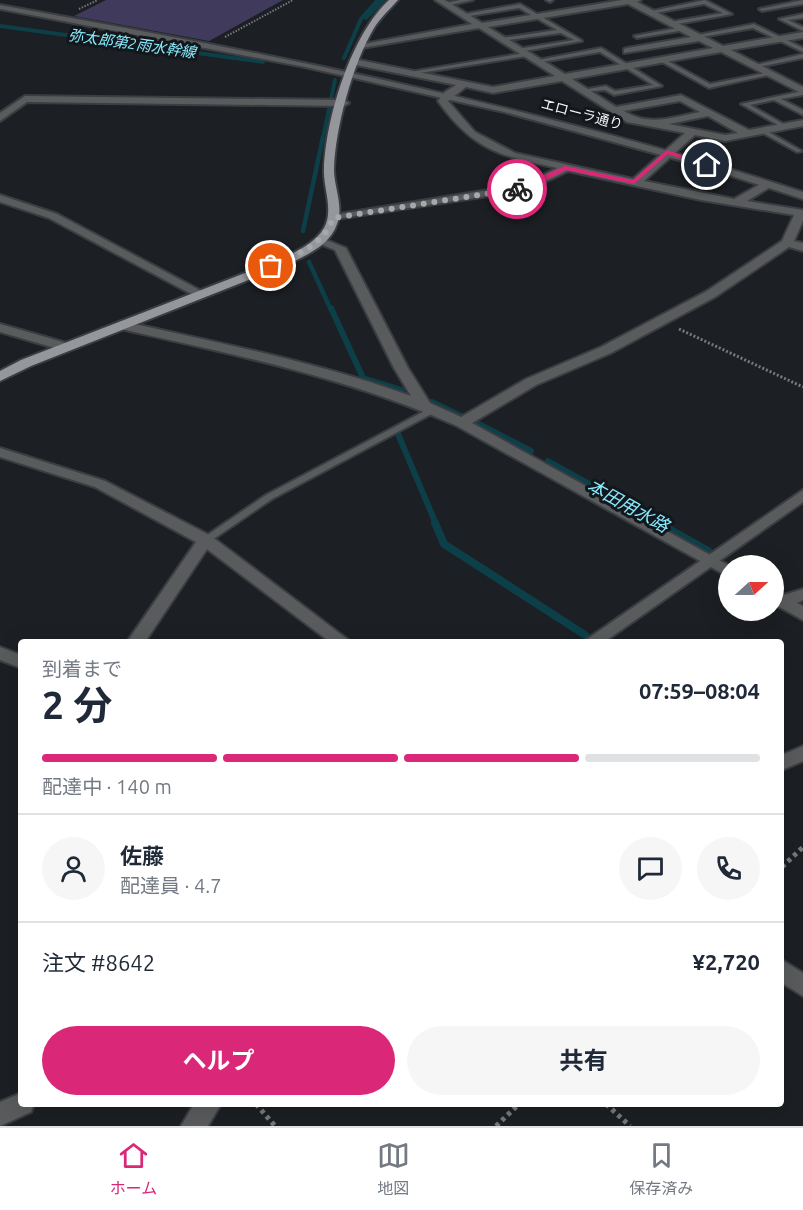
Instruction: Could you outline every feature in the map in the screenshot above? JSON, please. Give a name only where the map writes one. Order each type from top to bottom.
[{"type":"main road","points":[[0,377],[65,347],[302,252],[319,241],[329,231],[333,218],[329,167],[352,68],[380,11],[394,0]]},
{"type":"street","points":[[362,45],[631,0],[803,92]]},
{"type":"street","points":[[442,2],[631,120],[725,138],[803,123]]},
{"type":"street","points":[[0,7],[210,45],[352,68],[407,73],[493,90],[803,35]]},
{"type":"street","points":[[627,51],[698,37]]},
{"type":"street","name":"エローラ通り","points":[[352,68],[667,152],[803,196]]},
{"type":"street","points":[[780,79],[803,75]]},
{"type":"street","points":[[462,423],[531,382],[606,350],[711,294],[787,243],[801,213],[634,183],[512,155],[483,143],[465,132],[443,101],[448,94],[464,85]]},
{"type":"street","points":[[614,110],[681,98],[748,134]]},
{"type":"street","points":[[0,118],[25,99],[344,103]]},
{"type":"street","points":[[652,125],[709,113]]},
{"type":"street","points":[[634,183],[667,152],[693,132]]},
{"type":"street","points":[[333,218],[528,187],[565,168]]},
{"type":"street","points":[[737,202],[768,184]]},
{"type":"street","points":[[0,198],[53,216],[201,294]]},
{"type":"street","points":[[319,241],[340,248],[401,368],[429,407]]},
{"type":"street","points":[[787,243],[803,247]]},
{"type":"street","points":[[121,325],[374,386],[429,407],[462,423],[718,566]]},
{"type":"street","points":[[0,328],[65,347]]},
{"type":"street","points":[[0,452],[100,484],[205,540],[338,639]]},
{"type":"street","points":[[596,639],[803,495]]},
{"type":"street","points":[[138,639],[205,540]]},
{"type":"street","points":[[784,599],[803,594]]},
{"type":"street","points":[[784,603],[803,614]]},
{"type":"street","points":[[0,653],[18,661]]},
{"type":"street","points":[[784,761],[803,753]]},
{"type":"street","points":[[784,972],[803,986]]},
{"type":"street","points":[[0,1114],[18,1106]]},
{"type":"street","points":[[193,1126],[206,1107]]},
{"type":"lane","points":[[442,2],[470,0]]},
{"type":"lane","points":[[650,12],[705,2],[729,14],[672,23]]},
{"type":"lane","points":[[762,9],[803,2]]},
{"type":"lane","points":[[407,73],[579,41],[520,6],[463,15]]},
{"type":"lane","points":[[803,16],[782,20],[803,29]]},
{"type":"lane","points":[[698,37],[754,26],[803,50]]},
{"type":"lane","points":[[637,36],[683,29]]},
{"type":"lane","points":[[502,40],[561,31]]},
{"type":"lane","points":[[536,61],[601,50],[659,86],[614,93],[606,88],[584,92]]},
{"type":"lane","points":[[754,66],[803,56]]},
{"type":"lane","points":[[664,61],[709,86],[770,74]]},
{"type":"lane","points":[[785,127],[744,104],[803,92]]},
{"type":"lane","points":[[775,98],[803,113]]},
{"type":"lane","points":[[764,131],[799,151]]},
{"type":"lane","points":[[205,540],[269,497],[429,407]]},
{"type":"path","points":[[210,45],[293,0]]},
{"type":"path","points":[[662,321],[803,387]]},
{"type":"path","points":[[784,865],[803,847]]},
{"type":"path","points":[[259,1107],[275,1126]]},
{"type":"path","points":[[496,1126],[516,1107]]},
{"type":"path","points":[[609,1107],[630,1126]]},
{"type":"shaded area","points":[[106,0],[283,0],[209,41],[74,16]]},
{"type":"waterway","name":"弥太郎第2雨水幹線","points":[[344,58],[361,19],[378,0]]},
{"type":"waterway","name":"本田用水路","points":[[366,18],[383,0]]},
{"type":"waterway","name":"弥太郎第2雨水幹線","points":[[0,26],[263,62]]},
{"type":"waterway","name":"本田用水路","points":[[323,138],[335,80]]},
{"type":"waterway","name":"本田用水路","points":[[303,231],[323,137]]},
{"type":"waterway","name":"本田用水路","points":[[309,262],[331,310]]},
{"type":"waterway","name":"本田用水路","points":[[331,308],[363,378],[402,390]]},
{"type":"waterway","name":"本田用水路","points":[[432,402],[461,416]]},
{"type":"waterway","name":"本田用水路","points":[[473,421],[531,451]]},
{"type":"waterway","points":[[398,434],[436,524]]},
{"type":"waterway","name":"本田用水路","points":[[548,461],[661,524]]},
{"type":"waterway","points":[[435,523],[444,544],[585,635]]},
{"type":"waterway","name":"本田用水路","points":[[658,523],[708,551]]},
{"type":"way so far","points":[[271,266],[302,252],[319,241],[329,231],[333,218],[517,189]]},
{"type":"route","points":[[517,189],[528,187],[565,168],[634,183],[667,152],[707,165]]}]
